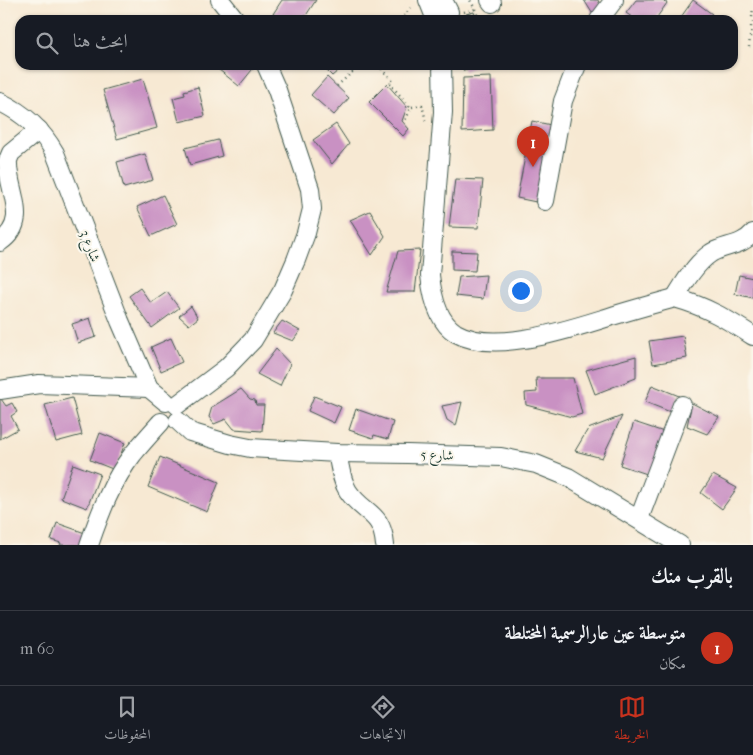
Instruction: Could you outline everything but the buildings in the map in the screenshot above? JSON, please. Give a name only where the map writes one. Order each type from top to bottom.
[{"type":"street","points":[[220,0],[232,15]]},
{"type":"street","points":[[428,0],[443,11]]},
{"type":"street","points":[[603,15],[614,0]]},
{"type":"street","points":[[89,545],[108,494],[133,454],[170,412],[226,368],[253,340],[268,318],[296,260],[312,209],[310,189],[277,90],[268,70]]},
{"type":"street","points":[[442,70],[443,112],[430,275],[435,301],[444,321],[450,328],[463,336],[490,341],[508,341],[538,337],[675,298],[717,313],[753,336]]},
{"type":"street","points":[[545,201],[563,102],[575,70]]},
{"type":"street","name":"شارع 3","points":[[0,102],[25,117],[55,152],[120,321],[149,388],[170,412]]},
{"type":"street","points":[[0,242],[10,234],[16,223],[8,160],[12,153],[38,130]]},
{"type":"street","points":[[675,298],[687,277],[710,254],[727,246],[739,244],[753,233]]},
{"type":"street","points":[[0,390],[47,384],[149,388]]},
{"type":"street","points":[[639,519],[682,405]]},
{"type":"street","name":"شارع 5","points":[[170,412],[190,432],[250,448],[338,454],[467,456],[527,462],[549,468],[568,477],[680,545]]},
{"type":"street","points":[[338,454],[346,487],[379,522],[384,533],[385,545]]},
{"type":"path","points":[[405,15],[418,0]]},
{"type":"path","points":[[477,15],[485,4]]},
{"type":"path","points":[[749,47],[753,8]]},
{"type":"path","points":[[337,86],[355,70]]},
{"type":"path","points":[[383,70],[393,81],[390,84],[411,108],[404,123]]},
{"type":"place","name":"متوسطة عين عارالرسمية المختلطة","points":[[533,167]]}]
